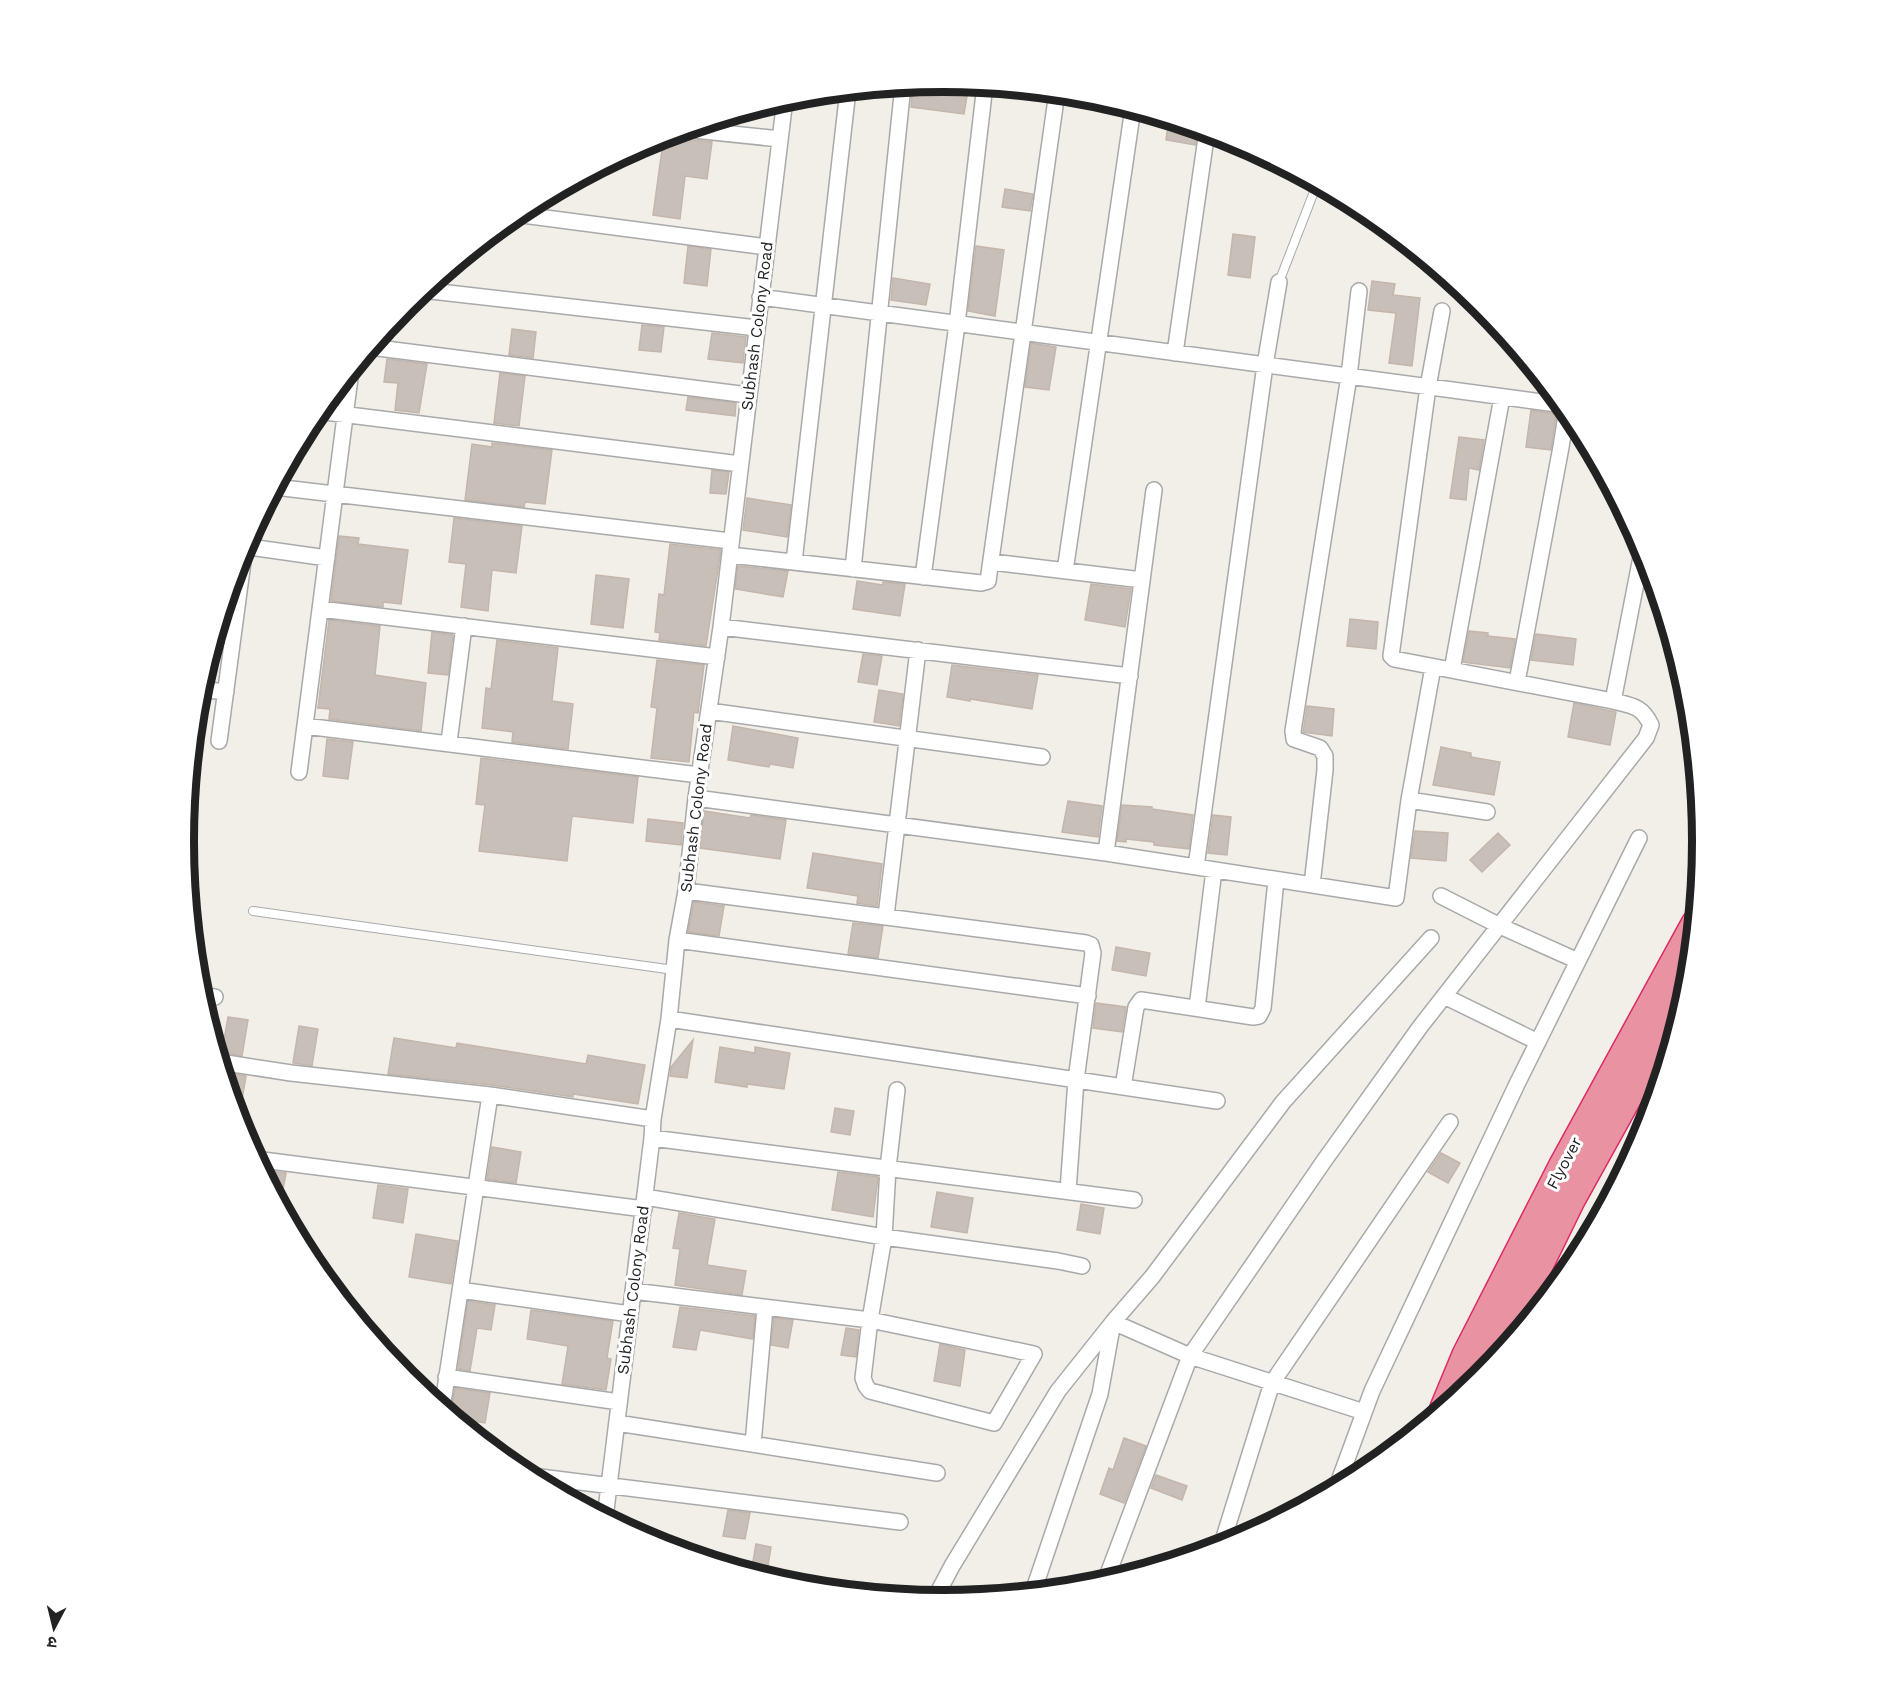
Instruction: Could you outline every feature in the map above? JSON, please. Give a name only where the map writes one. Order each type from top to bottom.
[{"type":"highway","name":"Flyover","points":[[1451,1392],[1466,1355],[1562,1167],[1686,941]]},
{"type":"highway","name":"Flyover","points":[[1503,1339],[1571,1200],[1670,1021]]},
{"type":"street","points":[[853,569],[902,93]]},
{"type":"street","points":[[923,577],[957,324],[983,93]]},
{"type":"street","points":[[794,562],[847,98]]},
{"type":"street","points":[[282,488],[730,548],[794,562],[985,583],[989,577],[992,562],[1056,100]]},
{"type":"street","name":"Subhash Colony Road","points":[[606,1510],[653,1119],[669,1018],[677,940],[686,891],[699,775],[721,627],[784,109]]},
{"type":"street","points":[[1065,571],[1132,116]]},
{"type":"street","points":[[702,131],[780,139]]},
{"type":"street","points":[[1175,353],[1206,140]]},
{"type":"street","points":[[530,216],[767,247]]},
{"type":"street","points":[[1196,867],[1265,365],[1279,282]]},
{"type":"street","points":[[434,291],[757,328]]},
{"type":"street","points":[[1312,885],[1325,756],[1320,748],[1294,739],[1293,731],[1349,376],[1359,291]]},
{"type":"street","points":[[760,297],[1551,403]]},
{"type":"street","points":[[1109,1571],[1190,1356],[1324,1161],[1420,1027],[1543,872],[1581,819],[1647,738],[1651,725],[1646,714],[1639,708],[1394,659],[1390,653],[1428,387],[1442,311]]},
{"type":"street","points":[[378,348],[748,395]]},
{"type":"street","points":[[299,772],[350,383]]},
{"type":"street","points":[[1452,670],[1503,397]]},
{"type":"street","points":[[329,413],[740,464]]},
{"type":"street","points":[[1516,682],[1564,423]]},
{"type":"street","points":[[1106,853],[1154,490]]},
{"type":"street","points":[[254,547],[327,558]]},
{"type":"street","points":[[992,562],[1142,580]]},
{"type":"street","points":[[1613,701],[1639,565]]},
{"type":"street","points":[[320,609],[717,657]]},
{"type":"street","points":[[219,741],[226,692],[227,620]]},
{"type":"street","points":[[449,742],[464,626]]},
{"type":"street","points":[[721,627],[1130,676]]},
{"type":"street","points":[[886,916],[918,650]]},
{"type":"street","points":[[696,798],[1106,853],[1396,898],[1409,800],[1433,667]]},
{"type":"street","points":[[209,690],[226,692]]},
{"type":"street","points":[[709,711],[1042,757]]},
{"type":"street","points":[[305,726],[449,742],[699,775]]},
{"type":"street","points":[[1409,800],[1487,812]]},
{"type":"street","points":[[1341,1475],[1382,1370],[1538,1042],[1640,838]]},
{"type":"street","points":[[1197,1008],[1214,870]]},
{"type":"street","points":[[1123,1087],[1138,1002],[1146,999],[1253,1017],[1259,1016],[1262,1011],[1276,880]]},
{"type":"street","points":[[686,891],[1091,945],[1093,953],[1076,1080],[1068,1191]]},
{"type":"street","points":[[1441,896],[1500,926],[1578,961]]},
{"type":"street","points":[[939,1590],[1058,1391],[1152,1277],[1283,1102],[1431,938]]},
{"type":"street","points":[[677,940],[1088,996]]},
{"type":"street","points":[[1444,996],[1538,1042]]},
{"type":"street","points":[[669,1018],[1217,1101]]},
{"type":"street","points":[[227,1063],[291,1073],[489,1095],[653,1119]]},
{"type":"street","points":[[633,1291],[870,1320],[1034,1354],[994,1423],[870,1391],[863,1378],[870,1320],[884,1237],[888,1168],[897,1090]]},
{"type":"street","points":[[443,1400],[489,1095]]},
{"type":"street","points":[[1225,1535],[1272,1383],[1450,1122]]},
{"type":"street","points":[[652,1138],[1134,1200]]},
{"type":"street","points":[[266,1160],[475,1187],[644,1203],[1082,1266]]},
{"type":"street","points":[[460,1290],[630,1314]]},
{"type":"street","points":[[753,1444],[765,1308]]},
{"type":"street","points":[[1113,1322],[1190,1356],[1364,1413]]},
{"type":"street","points":[[1036,1585],[1100,1394],[1113,1322]]},
{"type":"street","points":[[446,1377],[619,1402]]},
{"type":"street","points":[[617,1423],[936,1473]]},
{"type":"street","points":[[548,1478],[900,1522]]},
{"type":"lane","points":[[1279,282],[1314,190]]},
{"type":"lane","points":[[253,911],[674,970]]},
{"type":"building","points":[[912,93],[968,93],[964,114],[911,107]]},
{"type":"building","points":[[1168,126],[1197,136],[1195,145],[1166,140]]},
{"type":"building","points":[[682,139],[712,142],[707,179],[685,176],[680,219],[653,215],[662,146]]},
{"type":"building","points":[[1005,189],[1033,194],[1030,211],[1002,207]]},
{"type":"building","points":[[1233,234],[1255,237],[1250,278],[1228,275]]},
{"type":"building","points":[[688,246],[711,249],[707,286],[684,283]]},
{"type":"building","points":[[976,246],[1004,250],[995,316],[968,311]]},
{"type":"building","points":[[893,278],[930,284],[926,305],[891,300]]},
{"type":"building","points":[[1372,281],[1395,284],[1393,295],[1420,298],[1412,366],[1389,363],[1396,313],[1368,310]]},
{"type":"building","points":[[642,325],[664,327],[661,352],[639,350]]},
{"type":"building","points":[[512,329],[536,332],[533,358],[509,355]]},
{"type":"building","points":[[712,333],[746,337],[743,363],[708,359]]},
{"type":"building","points":[[1031,343],[1056,347],[1049,390],[1025,387]]},
{"type":"building","points":[[387,359],[427,364],[419,413],[395,410],[398,383],[384,382]]},
{"type":"building","points":[[500,373],[525,376],[519,426],[494,423]]},
{"type":"building","points":[[688,397],[736,403],[735,416],[686,410]]},
{"type":"building","points":[[1531,410],[1556,414],[1551,450],[1526,447]]},
{"type":"building","points":[[1459,437],[1484,440],[1479,470],[1469,468],[1466,500],[1450,498]]},
{"type":"building","points":[[492,443],[552,450],[545,504],[525,502],[524,507],[465,500],[472,444],[492,447]]},
{"type":"building","points":[[712,470],[729,472],[726,494],[710,493]]},
{"type":"building","points":[[747,498],[791,505],[787,537],[743,530]]},
{"type":"building","points":[[454,518],[522,526],[516,573],[492,570],[488,611],[461,607],[466,564],[449,562]]},
{"type":"building","points":[[339,536],[359,538],[358,544],[408,550],[401,604],[383,602],[383,607],[331,601]]},
{"type":"building","points":[[670,544],[721,550],[706,646],[659,640],[660,633],[655,632],[659,594],[664,595]]},
{"type":"building","points":[[738,566],[788,571],[783,597],[735,589]]},
{"type":"building","points":[[596,575],[629,579],[623,628],[591,624]]},
{"type":"building","points":[[857,581],[883,585],[883,582],[905,584],[900,616],[853,609]]},
{"type":"building","points":[[1091,584],[1131,589],[1125,627],[1085,620]]},
{"type":"building","points":[[1350,619],[1378,622],[1376,649],[1347,646]]},
{"type":"building","points":[[329,620],[380,626],[375,675],[426,683],[421,731],[329,719],[330,709],[318,708]]},
{"type":"building","points":[[1469,631],[1515,639],[1510,668],[1463,662]]},
{"type":"building","points":[[432,632],[453,635],[448,675],[428,673]]},
{"type":"building","points":[[1536,634],[1576,639],[1573,665],[1531,660]]},
{"type":"building","points":[[497,640],[558,648],[552,701],[573,704],[568,749],[512,742],[513,732],[482,728],[486,688],[491,689]]},
{"type":"building","points":[[863,654],[882,656],[877,685],[858,682]]},
{"type":"building","points":[[657,660],[704,665],[698,713],[694,712],[689,762],[651,758],[657,708],[651,707]]},
{"type":"building","points":[[952,665],[1038,675],[1032,709],[947,697]]},
{"type":"building","points":[[879,690],[903,694],[899,726],[874,722]]},
{"type":"building","points":[[1574,703],[1616,712],[1610,745],[1568,737]]},
{"type":"building","points":[[1307,706],[1334,709],[1332,736],[1303,732]]},
{"type":"building","points":[[733,726],[798,738],[793,768],[770,764],[769,767],[728,760]]},
{"type":"building","points":[[327,739],[353,742],[348,779],[323,776]]},
{"type":"building","points":[[1441,747],[1471,753],[1471,757],[1500,762],[1494,795],[1433,785]]},
{"type":"building","points":[[481,758],[638,777],[633,823],[572,816],[567,861],[479,851],[485,805],[476,804]]},
{"type":"building","points":[[1068,801],[1102,806],[1098,837],[1062,832]]},
{"type":"building","points":[[1122,805],[1152,807],[1152,809],[1193,815],[1189,849],[1154,845],[1154,842],[1126,839],[1126,842],[1117,841]]},
{"type":"building","points":[[704,811],[750,818],[751,815],[786,820],[780,859],[700,848]]},
{"type":"building","points":[[1213,815],[1231,817],[1227,855],[1208,853]]},
{"type":"building","points":[[648,819],[683,823],[681,845],[646,841]]},
{"type":"building","points":[[1415,831],[1448,833],[1446,861],[1411,858]]},
{"type":"building","points":[[1498,833],[1510,845],[1482,872],[1470,860]]},
{"type":"building","points":[[813,853],[882,864],[877,906],[857,903],[858,896],[807,888]]},
{"type":"building","points":[[694,902],[724,906],[719,936],[688,932]]},
{"type":"building","points":[[853,923],[883,926],[878,958],[848,954]]},
{"type":"building","points":[[1116,947],[1150,953],[1146,976],[1112,970]]},
{"type":"building","points":[[1096,1003],[1126,1007],[1122,1032],[1093,1028]]},
{"type":"building","points":[[228,1017],[248,1020],[242,1056],[224,1052],[223,1048]]},
{"type":"building","points":[[299,1026],[318,1029],[312,1066],[293,1063]]},
{"type":"building","points":[[394,1038],[456,1048],[457,1043],[586,1064],[588,1055],[645,1065],[638,1104],[573,1094],[573,1097],[388,1074]]},
{"type":"building","points":[[693,1040],[687,1078],[670,1076],[671,1067]]},
{"type":"building","points":[[720,1047],[755,1053],[755,1047],[790,1053],[784,1089],[715,1082]]},
{"type":"building","points":[[230,1073],[246,1076],[241,1103]]},
{"type":"building","points":[[835,1108],[854,1111],[850,1135],[831,1132]]},
{"type":"building","points":[[492,1147],[521,1152],[516,1183],[487,1179]]},
{"type":"building","points":[[1441,1153],[1460,1163],[1448,1183],[1428,1172]]},
{"type":"building","points":[[271,1171],[286,1173],[282,1194]]},
{"type":"building","points":[[838,1172],[878,1177],[873,1217],[832,1210]]},
{"type":"building","points":[[378,1185],[408,1189],[403,1223],[373,1218]]},
{"type":"building","points":[[937,1192],[973,1198],[967,1233],[931,1227]]},
{"type":"building","points":[[1081,1204],[1104,1208],[1100,1234],[1077,1230]]},
{"type":"building","points":[[679,1213],[715,1219],[707,1265],[746,1271],[742,1295],[675,1285],[680,1249],[673,1248]]},
{"type":"building","points":[[416,1234],[458,1241],[451,1284],[409,1277]]},
{"type":"building","points":[[468,1301],[495,1305],[491,1330],[477,1328],[470,1371],[458,1369]]},
{"type":"building","points":[[680,1307],[755,1316],[753,1339],[700,1330],[696,1350],[673,1347]]},
{"type":"building","points":[[531,1310],[613,1321],[607,1358],[611,1359],[606,1390],[562,1384],[568,1346],[527,1339]]},
{"type":"building","points":[[774,1318],[793,1320],[788,1348],[771,1345]]},
{"type":"building","points":[[846,1328],[859,1330],[856,1357],[841,1355]]},
{"type":"building","points":[[940,1344],[965,1350],[960,1386],[934,1381]]},
{"type":"building","points":[[455,1388],[490,1393],[485,1423],[468,1420],[451,1407]]},
{"type":"building","points":[[1124,1438],[1146,1446],[1124,1503],[1100,1494],[1109,1468],[1113,1470]]},
{"type":"building","points":[[1156,1475],[1187,1486],[1182,1500],[1151,1488]]},
{"type":"building","points":[[728,1510],[750,1513],[745,1539],[723,1536]]},
{"type":"building","points":[[756,1544],[771,1547],[767,1569],[752,1566]]}]
